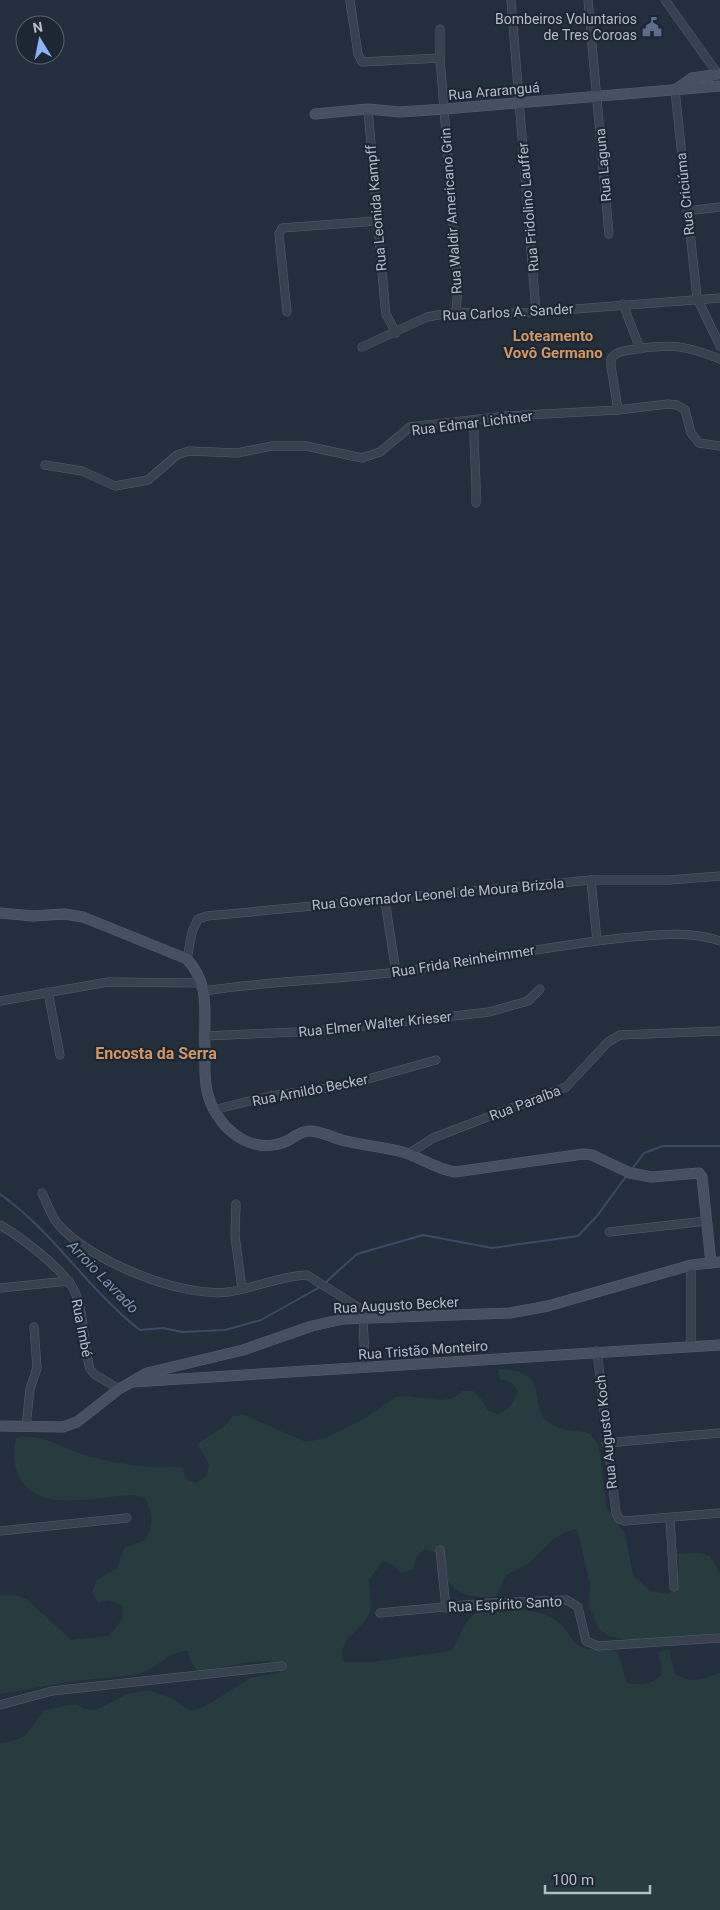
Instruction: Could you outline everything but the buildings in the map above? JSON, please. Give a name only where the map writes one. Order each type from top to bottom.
[{"type":"street","name":"Rua Fridolino Lauffer","points":[[511,0],[536,312]]},
{"type":"street","name":"Rua Laguna","points":[[588,0],[609,234]]},
{"type":"street","points":[[665,0],[719,74]]},
{"type":"street","points":[[350,1],[359,60],[362,62],[440,58]]},
{"type":"street","name":"Rua Waldir Americano Grin","points":[[440,30],[440,58],[458,287],[456,312]]},
{"type":"street","name":"Rua Araranguá","points":[[675,90],[692,78],[719,74]]},
{"type":"street","name":"Rua Araranguá","points":[[315,114],[368,109],[400,112],[445,109],[720,86]]},
{"type":"street","name":"Rua Criciúma","points":[[675,90],[697,298],[720,346]]},
{"type":"street","name":"Rua Leonida Kampff","points":[[368,109],[384,306],[396,333]]},
{"type":"street","points":[[687,211],[720,207]]},
{"type":"street","points":[[287,312],[279,234],[282,228],[377,221]]},
{"type":"street","name":"Rua Carlos A. Sander","points":[[362,347],[396,333],[427,317],[456,312],[536,312],[697,298],[720,298]]},
{"type":"street","points":[[623,304],[640,349]]},
{"type":"street","points":[[618,410],[611,366],[614,354],[669,345],[685,347],[720,359]]},
{"type":"street","name":"Rua Edmar Lichtner","points":[[45,465],[82,471],[115,486],[148,480],[177,455],[189,451],[237,453],[272,446],[306,446],[362,458],[380,452],[410,427],[474,420],[618,410],[668,404],[677,405],[685,410],[692,433],[699,443],[720,446]]},
{"type":"street","points":[[474,420],[477,457],[476,503]]},
{"type":"street","name":"Rua Governador Leonel de Moura Brizola","points":[[187,959],[192,932],[198,919],[207,916],[385,901],[591,880],[669,880],[720,876]]},
{"type":"street","points":[[591,880],[597,941]]},
{"type":"street","points":[[385,901],[396,972]]},
{"type":"street","points":[[0,912],[34,916],[64,914],[83,917],[187,959],[197,970],[203,987],[207,1090],[213,1110],[228,1129],[244,1141],[261,1145],[282,1143],[298,1133],[308,1130],[345,1141],[408,1154],[442,1170],[455,1172],[592,1154],[626,1171],[659,1177],[699,1173],[702,1177],[706,1221],[715,1262]]},
{"type":"street","name":"Rua Frida Reinheimmer","points":[[0,1001],[108,982],[203,987],[396,972],[597,941],[676,933],[691,934],[720,941]]},
{"type":"street","name":"Rua Elmer Walter Krieser","points":[[204,1036],[321,1031],[489,1012],[528,1001],[540,989]]},
{"type":"street","points":[[48,992],[60,1055]]},
{"type":"street","name":"Rua Paraíba","points":[[408,1154],[433,1138],[566,1087],[608,1042],[620,1036],[720,1031]]},
{"type":"street","name":"Rua Arnildo Becker","points":[[213,1110],[270,1096],[343,1086],[436,1060]]},
{"type":"street","points":[[42,1193],[58,1224],[83,1246],[108,1262],[169,1285],[203,1292],[227,1292],[307,1275],[361,1309],[364,1318],[365,1368]]},
{"type":"street","points":[[236,1204],[235,1236],[242,1289]]},
{"type":"street","points":[[609,1232],[706,1221]]},
{"type":"street","name":"Rua Imbé","points":[[0,1225],[28,1243],[68,1281],[75,1293],[90,1368],[94,1374],[119,1389]]},
{"type":"street","name":"Rua Augusto Becker","points":[[0,1426],[63,1427],[77,1422],[129,1382],[147,1373],[243,1350],[312,1326],[343,1319],[510,1313],[548,1306],[691,1265],[715,1262]]},
{"type":"street","points":[[691,1265],[691,1347]]},
{"type":"street","points":[[0,1288],[68,1281]]},
{"type":"street","points":[[26,1427],[30,1388],[37,1368],[34,1327]]},
{"type":"street","name":"Rua Tristão Monteiro","points":[[129,1382],[365,1368],[597,1351],[720,1345]]},
{"type":"street","name":"Rua Augusto Koch","points":[[597,1351],[606,1443],[616,1513],[619,1519],[625,1521],[670,1518]]},
{"type":"street","points":[[606,1443],[720,1433]]},
{"type":"street","points":[[674,1586],[670,1518],[720,1513]]},
{"type":"street","points":[[0,1531],[127,1518]]},
{"type":"street","points":[[440,1550],[446,1608]]},
{"type":"street","name":"Rua Espírito Santo","points":[[380,1613],[567,1600],[578,1607],[586,1640],[598,1646],[720,1638]]},
{"type":"street","points":[[0,1705],[52,1691],[282,1666]]},
{"type":"green space","points":[[498,1369],[515,1371],[526,1375],[532,1381],[536,1389],[542,1415],[548,1422],[563,1429],[589,1433],[597,1443],[600,1453],[606,1507],[625,1534],[633,1575],[650,1591],[669,1594],[678,1576],[677,1554],[699,1553],[710,1556],[720,1574],[720,1632],[703,1638],[632,1640],[608,1636],[598,1628],[589,1606],[590,1583],[577,1529],[565,1532],[554,1539],[528,1564],[506,1575],[496,1596],[466,1595],[455,1589],[446,1578],[436,1552],[423,1550],[416,1558],[413,1569],[402,1573],[393,1565],[383,1561],[369,1580],[370,1612],[364,1622],[346,1642],[342,1654],[343,1662],[372,1662],[451,1651],[470,1618],[478,1613],[500,1608],[527,1610],[549,1616],[560,1624],[579,1646],[617,1651],[627,1683],[646,1684],[657,1679],[661,1675],[661,1662],[658,1652],[669,1649],[675,1674],[688,1679],[698,1680],[720,1673],[720,1910],[0,1910],[0,1743],[18,1739],[27,1733],[44,1710],[76,1704],[85,1709],[96,1710],[127,1694],[149,1690],[171,1698],[190,1711],[202,1708],[251,1678],[279,1673],[284,1664],[264,1661],[253,1662],[199,1672],[191,1662],[188,1651],[173,1655],[151,1669],[137,1674],[66,1682],[0,1694],[0,1595],[17,1595],[28,1600],[71,1640],[109,1636],[123,1618],[122,1606],[110,1600],[98,1603],[92,1592],[97,1580],[117,1568],[124,1548],[145,1540],[151,1524],[150,1508],[145,1498],[132,1495],[69,1500],[39,1496],[28,1488],[17,1471],[14,1457],[16,1438],[33,1437],[81,1454],[121,1463],[183,1468],[186,1479],[196,1483],[207,1476],[209,1464],[197,1444],[226,1425],[233,1416],[244,1415],[306,1442],[326,1438],[366,1418],[395,1397],[405,1396],[443,1400],[454,1398],[462,1391],[473,1391],[482,1400],[487,1410],[497,1414],[510,1405],[518,1391],[511,1382],[500,1379]]},
{"type":"waterway","points":[[632,1169],[644,1153],[663,1146],[720,1146]]},
{"type":"waterway","name":"Arroio Lavrado","points":[[325,1283],[357,1254],[423,1235],[492,1248],[578,1236],[597,1216],[627,1175]]},
{"type":"waterway","name":"Arroio Lavrado","points":[[0,1194],[37,1226],[104,1297],[140,1330],[163,1328],[182,1332],[225,1330],[261,1320],[320,1287]]},
{"type":"place","name":"Bombeiros Voluntarios de Tres Coroas","points":[[652,27]]},
{"type":"district","name":"Loteamento Vovô Germano","points":[[553,344]]},
{"type":"district","name":"Encosta da Serra","points":[[156,1053]]}]
